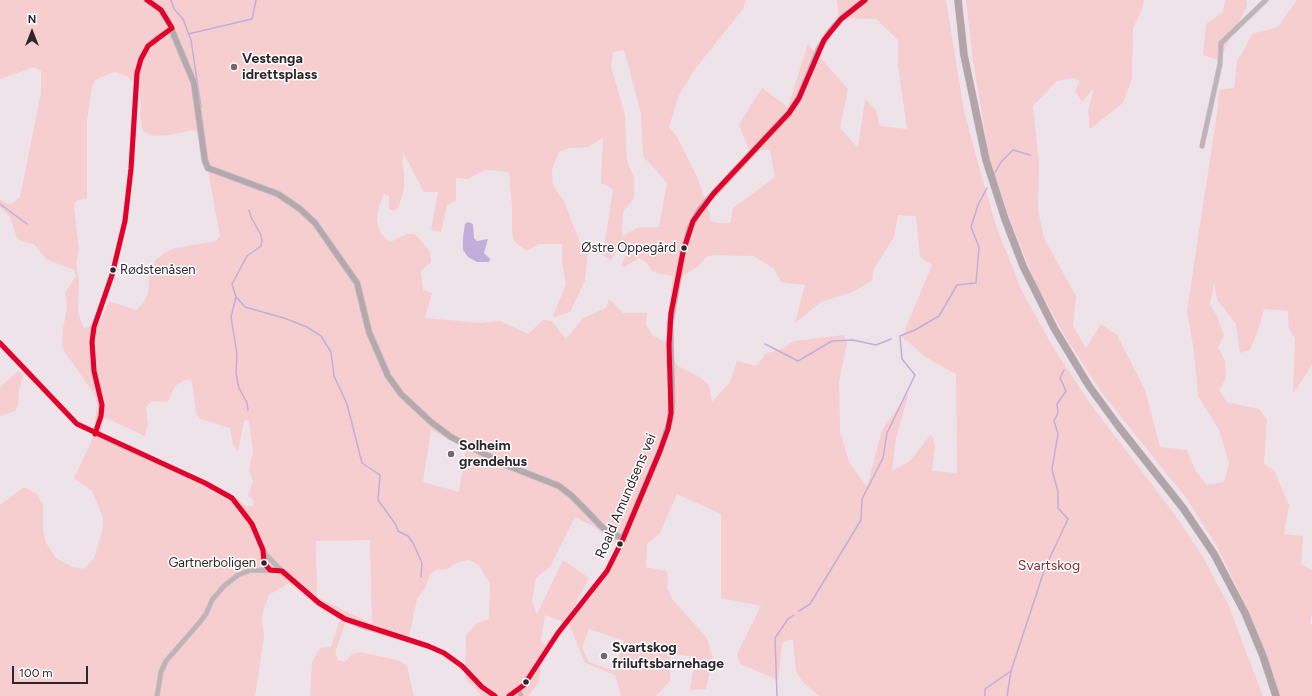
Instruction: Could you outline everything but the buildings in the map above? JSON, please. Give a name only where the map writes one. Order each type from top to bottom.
[{"type":"highway","points":[[954,0],[961,56],[976,138],[991,192],[1019,268],[1050,330],[1078,377],[1099,408],[1180,511],[1210,557],[1241,615],[1258,657],[1271,696]]},
{"type":"highway","points":[[958,0],[968,79],[986,160],[1002,212],[1023,266],[1054,328],[1089,386],[1182,508],[1214,554],[1245,613],[1276,696]]},
{"type":"main road","points":[[147,0],[161,10],[172,28],[196,92],[205,161],[208,168],[278,194],[300,209],[315,223],[357,283],[370,332],[388,376],[398,390],[431,422],[451,437],[506,465],[559,486],[572,496],[603,528],[623,539]]},
{"type":"main road","name":"Roald Amundsens vei","points":[[623,539],[660,451],[670,421],[672,403],[669,356],[670,323],[683,252],[690,228],[699,210],[789,112],[799,98],[819,49],[829,33],[844,16],[865,0]]},
{"type":"street","points":[[1202,146],[1220,64],[1221,43],[1266,0]]},
{"type":"street","points":[[95,434],[100,422],[102,405],[94,371],[92,342],[94,327],[112,275],[125,221],[131,176],[138,73],[141,59],[148,46],[172,28]]},
{"type":"street","points":[[0,343],[77,424],[95,434],[226,493],[243,510],[252,524],[263,550],[282,571],[319,603],[345,619],[360,626],[428,646],[444,653],[462,666],[482,687],[494,696]]},
{"type":"street","name":"Roald Amundsens vei","points":[[509,696],[519,690],[558,633],[607,570],[623,539]]},
{"type":"street","points":[[157,696],[160,672],[166,661],[206,614],[212,600],[224,586],[238,575],[251,570],[282,571]]},
{"type":"street","points":[[519,690],[521,696]]},
{"type":"green space","name":"Svartskog","points":[[0,0],[746,0],[743,9],[695,69],[679,95],[669,127],[677,137],[698,179],[710,215],[710,221],[730,223],[733,208],[775,177],[770,150],[749,150],[739,124],[762,88],[788,107],[808,44],[848,89],[840,128],[858,148],[865,99],[876,110],[880,126],[907,129],[898,66],[898,40],[876,19],[839,18],[837,0],[946,0],[964,111],[996,226],[1023,293],[1053,347],[1089,402],[1175,515],[1203,557],[1228,604],[1263,696],[819,696],[803,682],[796,672],[793,639],[782,643],[778,680],[740,664],[737,654],[761,606],[721,598],[721,514],[677,494],[660,533],[647,544],[646,567],[667,571],[667,588],[673,600],[707,638],[713,659],[706,689],[690,690],[695,657],[671,654],[670,681],[656,696],[621,696],[615,675],[585,663],[569,624],[543,659],[537,685],[528,696],[482,696],[465,678],[466,635],[477,623],[489,619],[490,584],[479,565],[469,560],[458,562],[447,569],[436,570],[430,574],[426,587],[417,599],[408,642],[350,623],[345,623],[335,653],[338,660],[345,662],[352,654],[361,652],[400,661],[407,666],[414,696],[310,696],[312,662],[320,648],[331,647],[340,620],[321,609],[289,583],[269,595],[264,608],[262,618],[264,637],[255,696],[0,696],[0,505],[24,487],[37,494],[43,504],[43,530],[46,543],[57,559],[73,567],[84,569],[94,558],[102,532],[103,517],[92,491],[74,478],[92,440],[97,405],[95,395],[64,351],[62,345],[67,307],[65,293],[76,276],[74,270],[46,259],[34,244],[23,242],[17,238],[10,217],[0,207],[0,199],[7,204],[13,203],[20,197],[41,93],[41,71],[34,67],[0,79]],"holes":[[[624,50],[641,113],[643,156],[667,183],[659,227],[639,227],[622,236],[623,212],[634,198],[634,177],[627,161],[625,115],[611,67],[613,52]],[[114,72],[127,76],[138,87],[141,103],[140,118],[143,131],[154,136],[169,135],[194,130],[202,138],[220,236],[216,241],[175,248],[164,253],[155,261],[149,276],[148,294],[143,303],[136,310],[109,301],[99,324],[84,328],[78,313],[79,281],[76,264],[79,249],[74,208],[76,201],[87,198],[87,120],[92,86],[97,79]],[[603,138],[601,183],[613,189],[604,249],[583,250],[564,201],[553,185],[552,169],[559,152],[569,148],[588,147]],[[404,154],[424,192],[438,192],[431,230],[441,232],[447,205],[456,201],[456,178],[468,179],[485,170],[509,173],[512,206],[512,232],[514,241],[526,251],[539,244],[562,244],[562,262],[566,284],[553,316],[555,317],[570,312],[585,281],[588,252],[600,254],[611,260],[618,247],[624,246],[627,252],[621,266],[624,267],[639,258],[646,262],[652,271],[673,276],[665,342],[652,335],[646,325],[647,313],[623,313],[609,299],[606,308],[583,318],[566,339],[552,321],[543,320],[528,334],[500,321],[481,323],[425,318],[432,293],[423,290],[421,271],[431,262],[430,252],[414,234],[407,234],[390,242],[381,234],[377,220],[379,206],[384,194],[389,196],[389,209],[394,211],[398,208],[404,189],[404,172],[402,162]],[[898,215],[916,216],[920,257],[932,265],[902,337],[927,358],[956,374],[957,473],[932,471],[935,445],[931,434],[910,461],[892,471],[896,438],[909,392],[882,430],[867,487],[850,464],[840,432],[839,381],[847,344],[844,335],[794,341],[778,351],[766,353],[757,366],[737,361],[730,382],[712,402],[709,385],[698,376],[678,366],[673,359],[673,330],[682,276],[699,266],[706,257],[715,255],[754,256],[774,269],[781,282],[805,285],[795,323],[821,302],[852,292],[872,281],[873,270],[894,237]],[[187,379],[192,382],[196,413],[200,419],[230,428],[233,445],[238,451],[244,422],[246,420],[249,422],[253,452],[249,470],[253,481],[248,495],[254,501],[253,506],[246,506],[236,497],[217,486],[103,434],[101,430],[104,417],[145,436],[148,426],[146,407],[152,401],[168,402],[175,386]],[[431,430],[466,448],[459,492],[423,482]],[[575,517],[593,526],[617,544],[607,567],[573,610],[589,578],[563,560],[537,614],[532,602],[536,578],[550,567]],[[370,540],[372,624],[317,597],[316,541]],[[545,615],[563,622],[545,645],[541,641]],[[589,629],[624,641],[614,671],[589,662],[582,648]]]},
{"type":"green space","points":[[966,0],[1144,0],[1142,9],[1133,28],[1132,78],[1123,103],[1090,129],[1088,111],[1094,88],[1082,102],[1075,91],[1080,81],[1072,78],[1057,81],[1033,106],[1039,165],[1038,210],[1044,238],[1076,296],[1073,326],[1086,348],[1101,324],[1117,335],[1145,390],[1160,447],[1187,450],[1195,470],[1207,485],[1224,482],[1229,463],[1219,430],[1198,396],[1194,352],[1187,311],[1218,106],[1219,90],[1234,88],[1237,62],[1252,34],[1278,27],[1297,0],[1312,0],[1312,365],[1293,394],[1295,338],[1289,329],[1288,311],[1264,309],[1258,331],[1250,350],[1240,353],[1236,324],[1217,300],[1214,283],[1210,304],[1217,316],[1224,336],[1218,347],[1225,361],[1226,378],[1219,390],[1227,402],[1259,409],[1267,419],[1264,464],[1274,470],[1289,505],[1284,534],[1303,536],[1301,564],[1312,570],[1312,613],[1310,623],[1312,624],[1312,696],[1280,696],[1245,604],[1217,546],[1186,498],[1102,393],[1066,338],[1036,284],[1010,220],[989,157],[973,61]]},
{"type":"green space","points":[[1225,0],[1246,0],[1247,6],[1219,60],[1203,55],[1206,24],[1223,12]]},
{"type":"green space","points":[[18,371],[23,374],[19,391],[18,405],[15,411],[0,416],[0,387]]},
{"type":"shaded area","points":[[468,222],[473,224],[474,238],[477,241],[488,239],[484,253],[490,259],[489,262],[477,262],[468,257],[463,250],[465,224]]},
{"type":"waterway","points":[[171,0],[174,9],[183,19],[191,40],[201,107]]},
{"type":"waterway","points":[[188,34],[252,19],[256,0]]},
{"type":"waterway","points":[[993,176],[1001,162],[1013,150],[1030,155]]},
{"type":"waterway","points":[[799,611],[810,604],[861,520],[862,499],[883,458],[887,433],[915,375],[902,359],[900,336],[915,330],[939,316],[957,285],[976,283],[979,247],[971,227],[978,205],[987,188]]},
{"type":"waterway","points":[[0,204],[27,224]]},
{"type":"waterway","points":[[249,210],[251,217],[261,235],[262,241],[261,246],[247,256],[232,284],[236,297],[245,307],[284,318],[307,327],[321,336],[331,352],[334,376],[347,404],[362,463],[380,475],[378,500],[396,525],[398,531],[408,536],[413,543],[422,563],[421,577]]},
{"type":"waterway","points":[[236,297],[231,317],[237,354],[236,373],[239,388],[247,403],[248,410]]},
{"type":"waterway","points":[[765,344],[798,361],[832,341],[853,340],[876,345],[891,339]]},
{"type":"waterway","points":[[985,696],[985,689],[1011,671],[1045,568],[1068,519],[1058,508],[1058,492],[1052,469],[1058,434],[1054,421],[1058,413],[1057,404],[1066,391],[1060,378],[1064,370]]},
{"type":"waterway","points":[[777,696],[775,638],[788,619],[794,615]]},
{"type":"waterway","points":[[1007,696],[1011,671]]},
{"type":"transit line","points":[[95,434],[101,416],[102,405],[94,371],[92,342],[94,327],[112,275],[125,221],[131,169],[137,73],[141,59],[148,46],[172,28],[161,10],[147,0]]},
{"type":"transit line","points":[[509,696],[524,685],[558,633],[607,571],[623,539],[660,451],[668,429],[671,413],[669,345],[671,313],[683,252],[693,221],[714,193],[789,113],[799,98],[824,40],[841,19],[865,0]]},
{"type":"transit line","points":[[0,343],[77,424],[205,483],[232,498],[252,524],[263,550],[264,563],[270,570],[282,571],[319,603],[345,619],[428,646],[444,653],[462,666],[482,687],[495,696]]},
{"type":"place","name":"Vestenga idrettsplass","points":[[234,67]]},
{"type":"place","name":"Østre Oppegård","points":[[684,248]]},
{"type":"place","name":"Rødstenåsen","points":[[113,270]]},
{"type":"place","name":"Solheim grendehus","points":[[451,454]]},
{"type":"place","name":"Gartnerboligen","points":[[264,563]]},
{"type":"place","name":"Svartskog friluftsbarnehage","points":[[604,656]]}]
